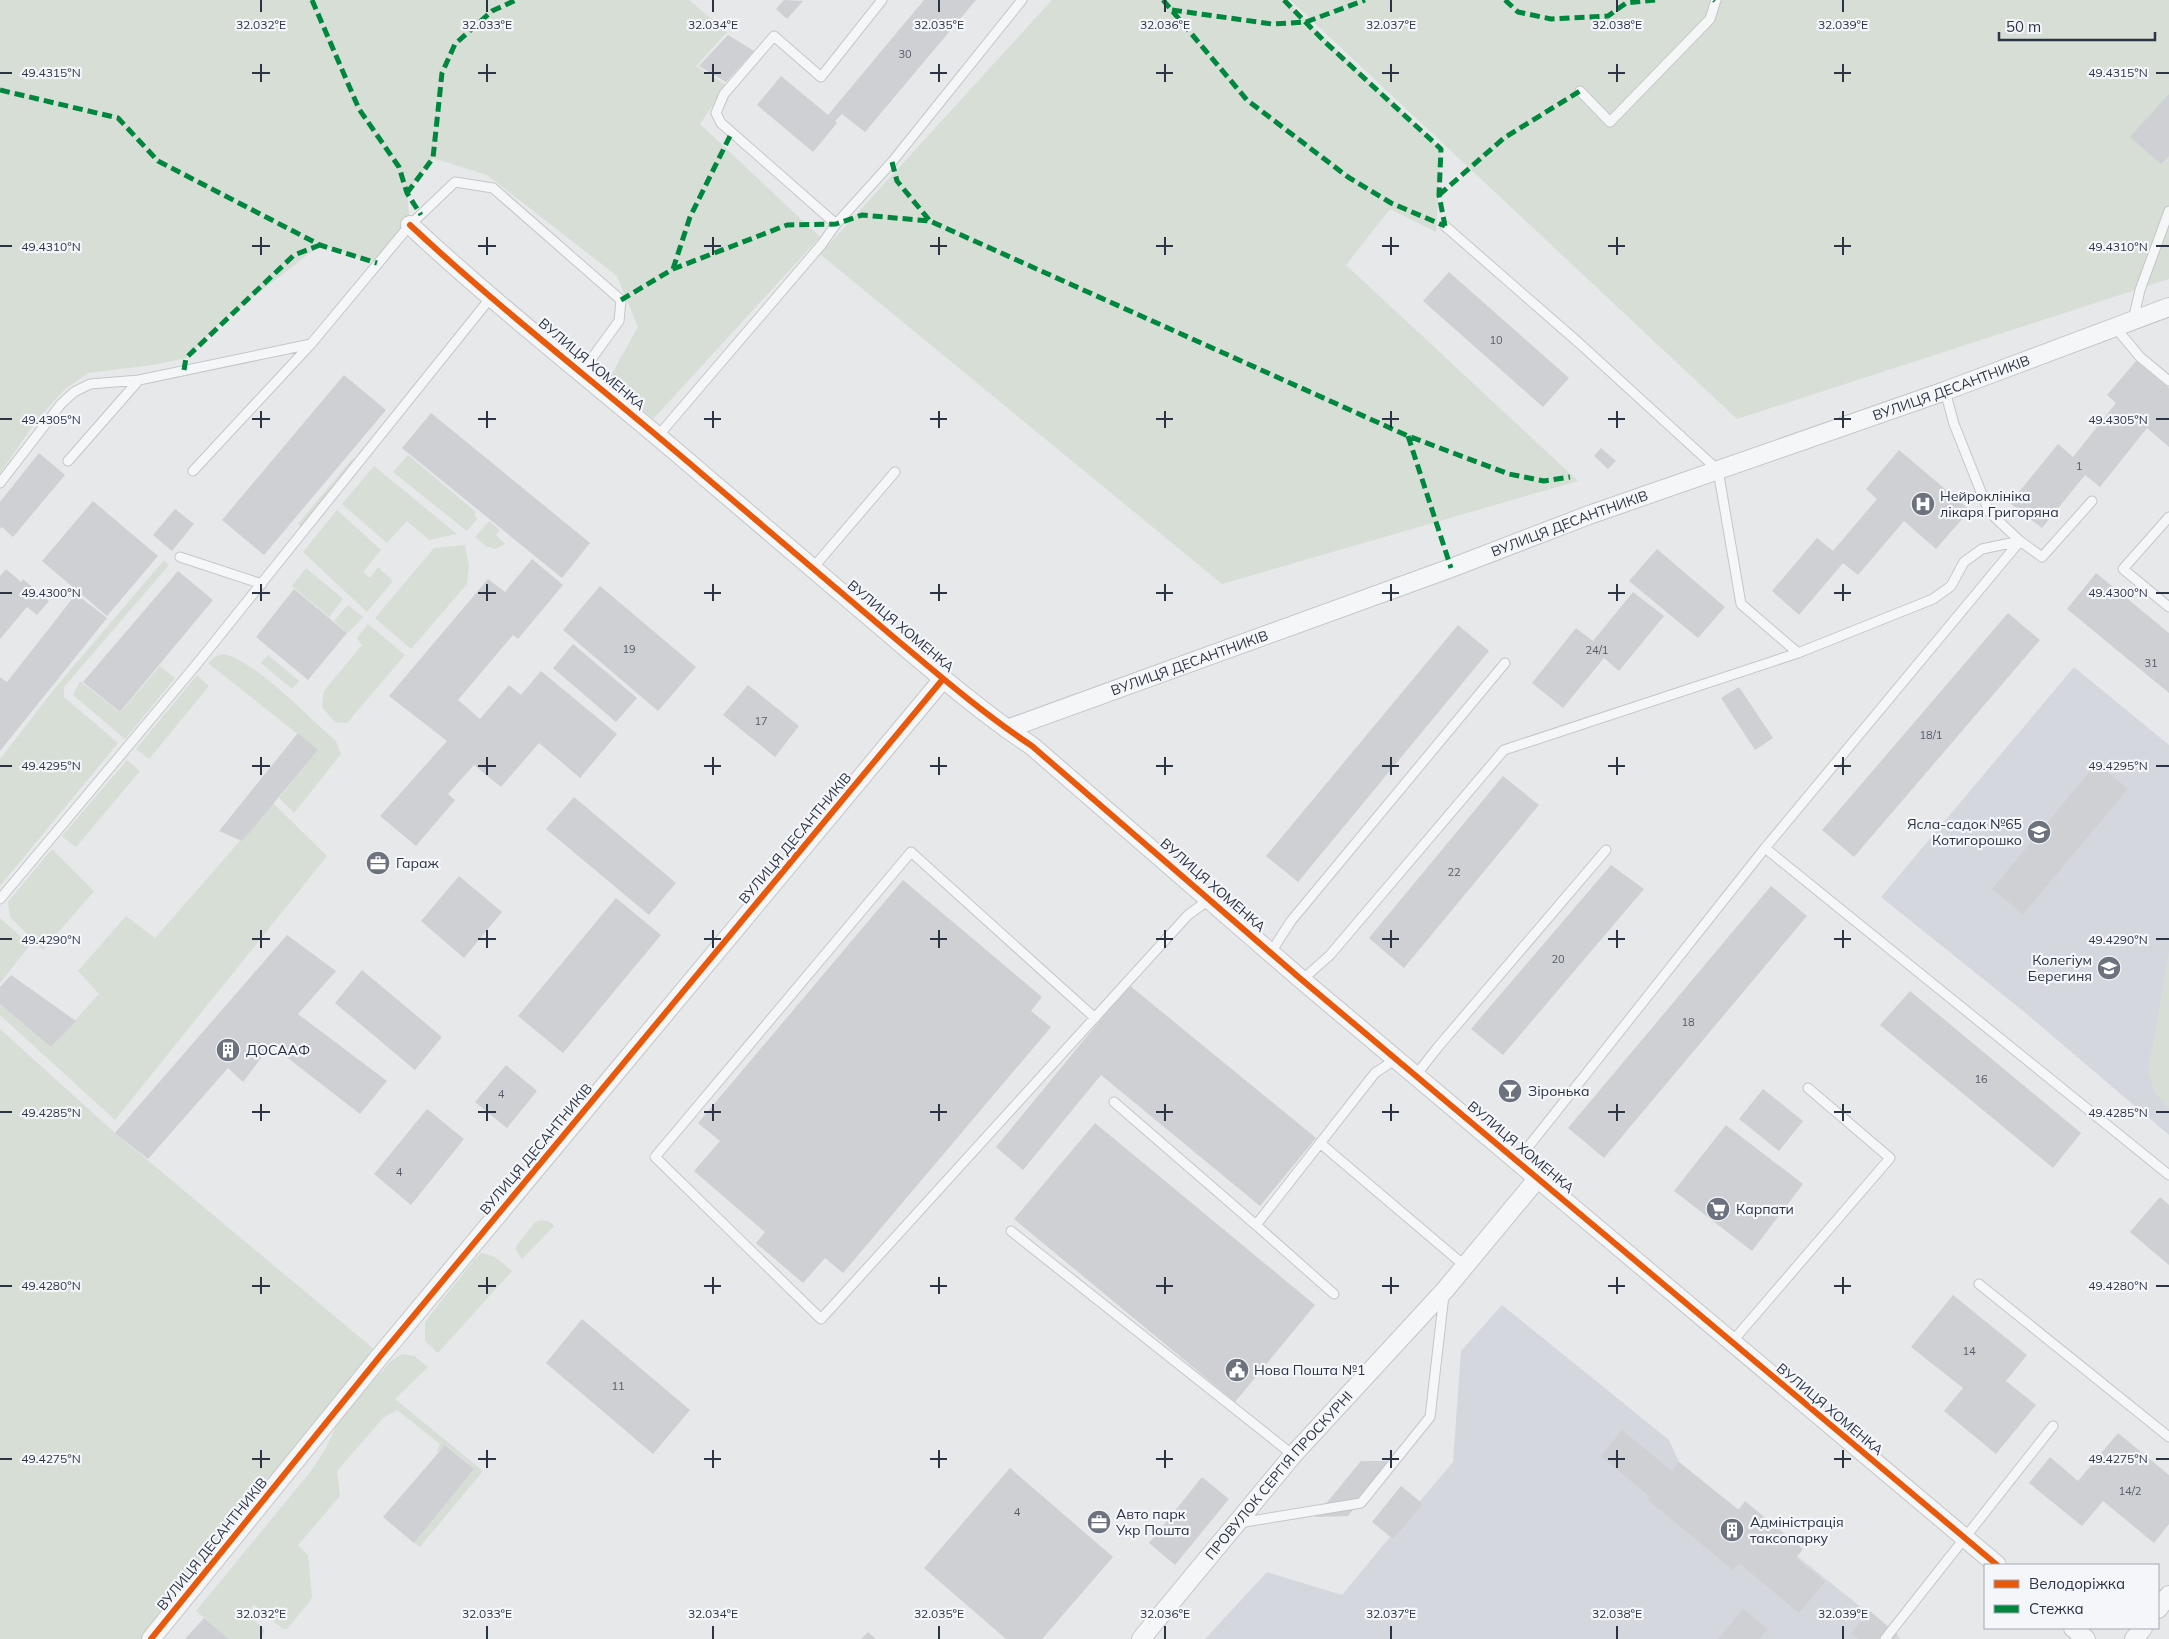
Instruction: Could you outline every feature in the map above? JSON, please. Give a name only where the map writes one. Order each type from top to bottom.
[{"type":"street","name":"ВУЛИЦЯ ХОМЕНКА","points":[[410,226],[445,258],[658,436],[812,569],[944,679],[1007,729],[1032,746],[1302,980],[1996,1564]]},
{"type":"street","name":"ВУЛИЦЯ ДЕСАНТНИКІВ","points":[[1007,729],[1451,568],[1589,515],[1945,391],[2169,307]]},
{"type":"street","name":"ВУЛИЦЯ ДЕСАНТНИКІВ","points":[[151,1639],[381,1355],[944,679]]},
{"type":"street","name":"ПРОВУЛОК СЕРГІЯ ПРОСКУРНІ","points":[[1141,1639],[1293,1455],[1445,1290],[1538,1178]]},
{"type":"street","points":[[2159,1608],[2169,1595]]},
{"type":"street","points":[[2074,1629],[2086,1639]]},
{"type":"street","points":[[2134,1639],[2142,1629]]},
{"type":"lane","points":[[836,224],[721,122],[716,112],[724,94],[774,36],[820,77],[882,0]]},
{"type":"lane","points":[[658,436],[822,244],[836,224],[892,162],[1022,0]]},
{"type":"lane","points":[[1580,91],[1610,122],[1710,19],[1716,0]]},
{"type":"lane","points":[[193,471],[311,344],[410,226],[455,182],[493,188],[621,300],[619,321],[581,373]]},
{"type":"lane","points":[[2132,320],[2140,290],[2169,211]]},
{"type":"lane","points":[[1445,226],[1579,343],[1718,470],[1741,604],[1798,653]]},
{"type":"lane","points":[[0,899],[262,584],[492,296]]},
{"type":"lane","points":[[2115,327],[2140,358],[2169,380]]},
{"type":"lane","points":[[0,482],[61,404],[74,392],[90,384],[138,380],[311,344]]},
{"type":"lane","points":[[68,461],[138,380]]},
{"type":"lane","points":[[1945,391],[1954,424],[1988,512],[2020,541],[2042,557],[2092,501]]},
{"type":"lane","points":[[812,569],[895,472]]},
{"type":"lane","points":[[2169,517],[2122,569],[2169,608]]},
{"type":"lane","points":[[1302,980],[1330,955],[1504,750],[1798,653],[1933,599],[1951,586],[1964,562],[1982,549],[2020,541]]},
{"type":"lane","points":[[1517,1161],[1765,848],[2020,541]]},
{"type":"lane","points":[[180,557],[262,584]]},
{"type":"lane","points":[[1271,952],[1291,922],[1505,663]]},
{"type":"lane","points":[[1765,848],[2169,1175]]},
{"type":"lane","points":[[1416,1075],[1438,1046],[1606,850]]},
{"type":"lane","points":[[1095,1018],[911,852],[655,1157],[820,1319],[1095,1018],[1188,915],[1210,899]]},
{"type":"lane","points":[[1256,1225],[1376,1072],[1396,1059]]},
{"type":"lane","points":[[1731,1343],[1890,1158],[1808,1088]]},
{"type":"lane","points":[[1114,1102],[1334,1294]]},
{"type":"lane","points":[[1320,1142],[1465,1266]]},
{"type":"lane","points":[[1012,1230],[1293,1455]]},
{"type":"lane","points":[[1979,1284],[2169,1437]]},
{"type":"lane","points":[[1235,1524],[1361,1503],[1430,1417],[1445,1290]]},
{"type":"lane","points":[[1885,1639],[2053,1426]]},
{"type":"shaded area","points":[[0,0],[689,0],[727,32],[696,66],[726,85],[700,124],[820,237],[653,419],[621,392],[609,379],[638,327],[617,276],[487,175],[433,158],[407,193],[410,225],[377,263],[320,245],[219,324],[186,358],[153,365],[88,373],[64,390],[37,420],[0,473]]},
{"type":"shaded area","points":[[1052,0],[1285,0],[1441,149],[1436,232],[1390,209],[1346,265],[1578,481],[1222,584],[820,254]]},
{"type":"shaded area","points":[[1290,0],[2169,0],[2169,279],[1737,419]]},
{"type":"shaded area","points":[[408,455],[476,512],[474,514],[477,519],[467,531],[393,472]]},
{"type":"shaded area","points":[[353,458],[354,463],[301,527],[298,524]]},
{"type":"shaded area","points":[[374,466],[457,534],[429,540],[407,521],[387,543],[342,504]]},
{"type":"shaded area","points":[[337,510],[381,550],[363,572],[370,578],[378,567],[393,581],[367,612],[303,552]]},
{"type":"shaded area","points":[[489,521],[500,530],[496,535],[505,544],[496,549],[486,546],[475,537]]},
{"type":"shaded area","points":[[465,545],[469,566],[467,584],[411,649],[375,618],[434,548]]},
{"type":"shaded area","points":[[164,560],[169,565],[64,687],[64,697],[118,743],[0,886],[0,759],[55,688]]},
{"type":"shaded area","points":[[306,568],[343,599],[329,617],[292,586]]},
{"type":"shaded area","points":[[348,605],[363,617],[348,633],[334,621]]},
{"type":"shaded area","points":[[368,624],[405,655],[347,723],[335,722],[322,707],[324,691],[362,645],[357,638]]},
{"type":"shaded area","points":[[224,654],[237,659],[267,679],[336,741],[341,754],[294,813],[279,798],[318,750],[208,663],[216,656]]},
{"type":"shaded area","points":[[268,655],[299,681],[292,689],[261,663]]},
{"type":"shaded area","points":[[160,666],[175,678],[125,739],[73,695],[80,681],[120,713]]},
{"type":"shaded area","name":"Ясла-садок №65 Котигорошко","points":[[2074,667],[2169,745],[2169,1135],[2022,1010],[1881,897]]},
{"type":"shaded area","points":[[197,675],[209,686],[149,759],[136,749]]},
{"type":"shaded area","points":[[127,760],[140,771],[76,847],[62,836]]},
{"type":"shaded area","points":[[273,803],[327,856],[115,1120],[0,1015],[0,1004],[51,1047],[99,994],[78,971],[126,916],[155,938]]},
{"type":"shaded area","points":[[52,849],[94,891],[43,950],[10,917],[8,902]]},
{"type":"shaded area","points":[[0,918],[30,945],[0,983]]},
{"type":"shaded area","points":[[2169,951],[2169,1108],[2154,1092],[2148,1072]]},
{"type":"shaded area","points":[[0,1029],[115,1133],[381,1355],[145,1639],[0,1639]]},
{"type":"shaded area","points":[[541,1220],[550,1222],[554,1226],[522,1259],[516,1250],[517,1245],[535,1222]]},
{"type":"shaded area","points":[[482,1253],[495,1257],[512,1271],[438,1353],[425,1341],[425,1323],[475,1259]]},
{"type":"shaded area","points":[[1502,1305],[1669,1440],[1679,1462],[1901,1639],[1205,1639],[1267,1572],[1342,1595],[1390,1537],[1393,1539],[1422,1504],[1420,1501],[1453,1462],[1461,1351]]},
{"type":"shaded area","points":[[402,1354],[414,1356],[428,1367],[395,1399],[483,1471],[420,1547],[414,1543],[474,1469],[446,1445],[438,1452],[440,1444],[397,1410],[383,1418],[337,1471],[340,1496],[298,1545],[308,1555],[312,1597],[310,1601],[287,1629],[283,1629],[254,1605],[247,1614],[264,1629],[264,1633],[259,1639],[229,1639],[196,1611],[311,1471],[326,1448],[341,1415],[373,1369],[380,1374],[391,1361]]},
{"type":"building","points":[[784,0],[803,1],[787,19],[776,9]]},
{"type":"building","points":[[924,0],[976,0],[865,132],[842,114],[813,152],[757,105],[781,76],[828,115]]},
{"type":"building","points":[[728,35],[754,51],[726,82],[699,66]]},
{"type":"building","points":[[2169,94],[2169,156],[2161,164],[2130,137]]},
{"type":"building","points":[[1449,272],[1569,378],[1543,407],[1423,301]]},
{"type":"building","points":[[2136,361],[2169,388],[2169,447],[2147,428],[2100,487],[2085,475],[2042,528],[2010,503],[2058,444],[2073,457],[2116,403],[2107,395]]},
{"type":"building","points":[[344,375],[386,410],[264,555],[222,520]]},
{"type":"building","points":[[431,413],[590,543],[562,578],[402,448]]},
{"type":"building","points":[[1601,448],[1616,461],[1608,469],[1594,456]]},
{"type":"building","points":[[1899,450],[1970,510],[1936,549],[1904,521],[1858,575],[1843,563],[1799,615],[1772,591],[1817,538],[1833,551],[1877,499],[1866,489]]},
{"type":"building","points":[[39,453],[65,475],[13,537],[2,527],[0,529],[0,502]]},
{"type":"building","points":[[93,501],[158,556],[107,616],[42,561]]},
{"type":"building","points":[[175,509],[194,524],[172,551],[153,535]]},
{"type":"building","points":[[1657,549],[1725,607],[1698,638],[1629,581]]},
{"type":"building","points":[[532,559],[563,585],[518,639],[513,635],[458,700],[480,719],[509,685],[521,695],[541,671],[617,734],[580,778],[539,743],[501,787],[474,765],[448,794],[455,800],[416,846],[380,816],[447,741],[389,696],[488,579],[505,592]]},
{"type":"building","points":[[6,569],[21,582],[23,579],[49,601],[37,615],[27,607],[0,639],[0,576]]},
{"type":"building","points":[[178,571],[213,600],[120,712],[83,682]]},
{"type":"building","points":[[2096,573],[2169,633],[2169,693],[2067,609]]},
{"type":"building","points":[[600,586],[696,667],[658,711],[563,630]]},
{"type":"building","points":[[294,589],[347,633],[308,680],[256,637]]},
{"type":"building","points":[[1633,592],[1664,616],[1619,671],[1604,658],[1563,708],[1532,683],[1576,628],[1593,641]]},
{"type":"building","points":[[76,594],[107,618],[0,751],[0,677],[7,682]]},
{"type":"building","points":[[2008,613],[2040,640],[1854,857],[1822,830]]},
{"type":"building","points":[[1458,625],[1489,651],[1298,882],[1266,856]]},
{"type":"building","points":[[573,644],[637,698],[616,722],[553,668]]},
{"type":"building","points":[[748,685],[799,726],[775,757],[723,715]]},
{"type":"building","points":[[1739,687],[1773,738],[1755,750],[1721,698]]},
{"type":"building","points":[[298,733],[318,750],[242,841],[219,831]]},
{"type":"building","points":[[2097,763],[2128,789],[2023,914],[1992,889]]},
{"type":"building","points":[[1503,776],[1539,805],[1404,968],[1369,938]]},
{"type":"building","points":[[574,797],[676,883],[649,915],[546,829]]},
{"type":"building","points":[[1611,865],[1644,889],[1503,1055],[1471,1029]]},
{"type":"building","points":[[459,876],[502,912],[464,958],[421,921]]},
{"type":"building","points":[[903,880],[1042,997],[1031,1011],[1051,1027],[843,1273],[825,1258],[803,1283],[756,1243],[765,1232],[694,1171],[720,1141],[698,1123]]},
{"type":"building","points":[[1771,886],[1807,916],[1604,1158],[1568,1128]]},
{"type":"building","points":[[616,898],[661,935],[563,1053],[518,1016]]},
{"type":"building","name":"ДОСААФ","points":[[287,935],[336,971],[298,1014],[387,1081],[360,1114],[271,1045],[243,1082],[228,1068],[148,1159],[115,1133]]},
{"type":"building","points":[[362,970],[442,1037],[415,1070],[335,1003]]},
{"type":"building","points":[[11,975],[76,1021],[51,1047],[0,1004],[0,987]]},
{"type":"building","points":[[1129,985],[1316,1138],[1260,1206],[1101,1075],[1023,1170],[996,1147]]},
{"type":"building","points":[[1910,991],[2081,1133],[2053,1168],[1880,1025]]},
{"type":"building","points":[[506,1065],[537,1091],[507,1128],[475,1102]]},
{"type":"building","points":[[1763,1089],[1803,1121],[1779,1151],[1739,1119]]},
{"type":"building","points":[[427,1109],[464,1139],[411,1205],[374,1174]]},
{"type":"building","points":[[1095,1123],[1315,1305],[1235,1402],[1014,1219]]},
{"type":"building","points":[[1726,1125],[1803,1184],[1752,1251],[1674,1191]]},
{"type":"building","points":[[2160,1197],[2169,1205],[2169,1265],[2130,1232]]},
{"type":"building","points":[[1953,1295],[2027,1355],[2006,1381],[2036,1405],[1996,1454],[1944,1411],[1963,1388],[1911,1347]]},
{"type":"building","points":[[582,1319],[690,1410],[653,1454],[546,1363]]},
{"type":"building","name":"Адміністрація таксопарку","points":[[1622,1430],[1672,1471],[1679,1462],[1738,1510],[1745,1501],[1803,1549],[1796,1558],[1825,1582],[1799,1613],[1739,1563],[1733,1570],[1648,1500],[1650,1497],[1601,1456]]},
{"type":"building","points":[[2118,1433],[2169,1475],[2169,1524],[2154,1543],[2103,1501],[2082,1526],[2029,1483],[2050,1457],[2078,1481]]},
{"type":"building","points":[[445,1445],[474,1469],[414,1543],[383,1517]]},
{"type":"building","points":[[1361,1461],[1393,1461],[1348,1516],[1315,1517]]},
{"type":"building","points":[[1010,1468],[1113,1557],[1042,1639],[1006,1639],[924,1568]]},
{"type":"building","points":[[1202,1477],[1229,1499],[1175,1565],[1149,1543]]},
{"type":"building","points":[[1401,1486],[1423,1504],[1393,1539],[1372,1522]]},
{"type":"building","points":[[1743,1609],[1768,1629],[1759,1639],[1718,1639]]},
{"type":"building","points":[[1870,1611],[1898,1635],[1894,1639],[1858,1639],[1851,1633]]},
{"type":"building","points":[[204,1618],[229,1639],[185,1639]]},
{"type":"building","points":[[868,1632],[876,1639],[861,1639]]},
{"type":"marked path","points":[[312,0],[359,109],[399,167],[407,193],[421,215]]},
{"type":"marked path","points":[[407,193],[433,158],[442,73],[455,44],[492,11],[516,0]]},
{"type":"marked path","points":[[1163,0],[1247,100],[1348,177],[1391,203],[1445,226]]},
{"type":"marked path","points":[[1284,0],[1324,41],[1441,149],[1439,195],[1445,226]]},
{"type":"marked path","points":[[1172,10],[1272,24],[1306,22],[1365,0]]},
{"type":"marked path","points":[[1505,0],[1518,12],[1551,19],[1608,16],[1626,3],[1655,0]]},
{"type":"marked path","points":[[0,90],[118,118],[158,161],[320,245],[377,263]]},
{"type":"marked path","points":[[1439,195],[1504,138],[1580,91]]},
{"type":"marked path","points":[[673,269],[690,217],[732,132]]},
{"type":"marked path","points":[[892,162],[897,181],[930,221]]},
{"type":"marked path","points":[[621,300],[673,269],[787,225],[836,224],[862,215],[930,221],[1408,436],[1509,474],[1544,481],[1570,477]]},
{"type":"marked path","points":[[184,370],[186,358],[294,255],[320,245]]},
{"type":"marked path","points":[[1408,436],[1451,568]]},
{"type":"cycle path","points":[[410,225],[518,320],[666,443],[930,668],[1032,746],[1302,980],[1996,1564]]},
{"type":"cycle path","points":[[151,1639],[381,1355],[943,679]]},
{"type":"place","name":"Нейроклініка лікаря Григоряна","points":[[1923,504]]},
{"type":"place","name":"Ясла-садок №65 Котигорошко","points":[[2039,832]]},
{"type":"place","name":"Гараж","points":[[378,863]]},
{"type":"place","name":"Колегіум Берегиня","points":[[2109,968]]},
{"type":"place","name":"ДОСААФ","points":[[228,1050]]},
{"type":"place","name":"Зіронька","points":[[1510,1091]]},
{"type":"place","name":"Карпати","points":[[1718,1209]]},
{"type":"place","name":"Нова Пошта №1","points":[[1237,1370]]},
{"type":"place","name":"Авто парк Укр Пошта","points":[[1099,1522]]},
{"type":"place","name":"Адміністрація таксопарку","points":[[1732,1530]]}]
